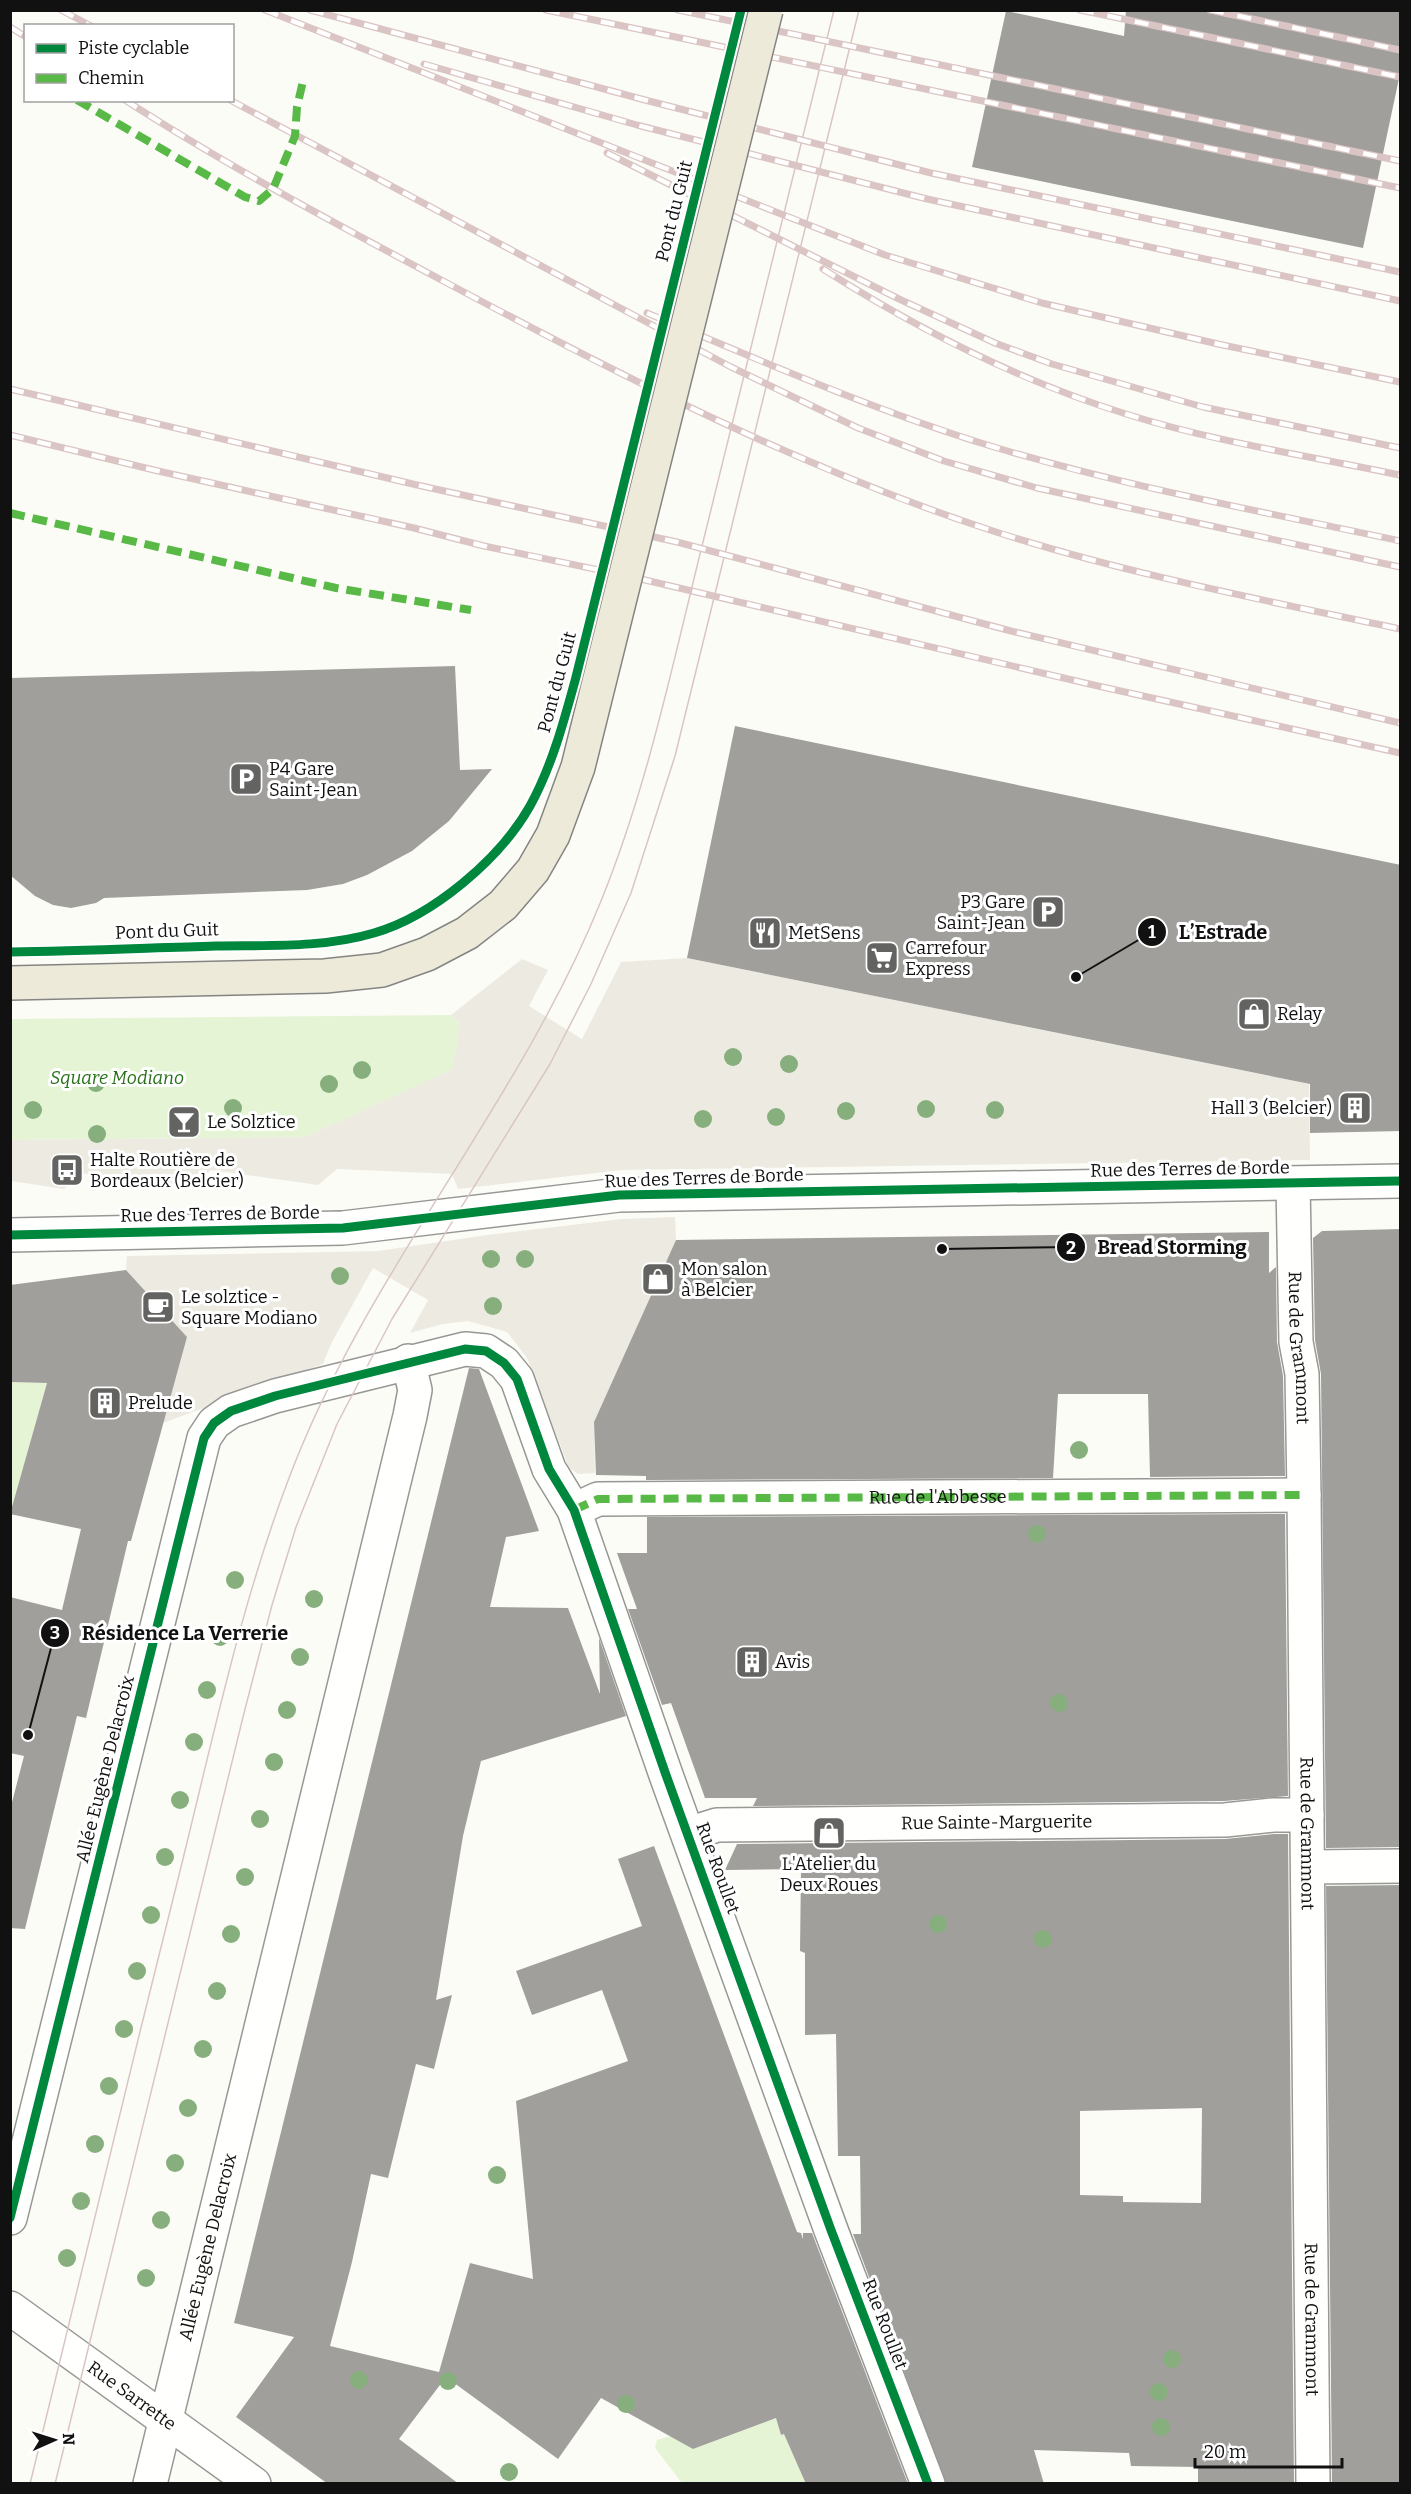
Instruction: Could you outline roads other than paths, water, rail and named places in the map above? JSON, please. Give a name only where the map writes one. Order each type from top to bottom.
[{"type":"main road","points":[[10,983],[276,978],[382,970],[427,954],[467,933],[503,905],[534,870],[553,835],[578,767],[766,10]]},
{"type":"street","name":"Rue des Terres de Borde","points":[[10,1235],[343,1227],[619,1195],[1401,1181]]},
{"type":"street","name":"Rue de Grammont","points":[[1293,1184],[1296,1342],[1302,1374],[1304,1495],[1313,2484]]},
{"type":"street","name":"Rue Roullet","points":[[408,1361],[465,1348],[486,1351],[504,1363],[517,1379],[549,1469],[574,1510],[827,2219],[927,2484]]},
{"type":"street","name":"Allée Eugène Delacroix","points":[[10,2218],[204,1438],[214,1423],[231,1411],[275,1396],[408,1361],[415,1390],[410,1416],[150,2484]]},
{"type":"street","name":"Rue de l'Abbesse","points":[[574,1510],[598,1499],[1304,1495]]},
{"type":"street","name":"Rue Sainte-Marguerite","points":[[688,1834],[717,1825],[1225,1820],[1307,1815]]},
{"type":"street","points":[[1309,1867],[1401,1866]]},
{"type":"street","name":"Rue Sarrette","points":[[10,2308],[254,2484]]},
{"type":"tram line","points":[[30,2484],[227,1679],[271,1527],[321,1402],[400,1258],[529,1048],[567,976],[601,901],[618,856],[659,719],[834,10]]},
{"type":"tram line","points":[[55,2484],[244,1713],[272,1605],[296,1527],[337,1424],[392,1319],[550,1064],[591,984],[631,893],[675,756],[859,10]]},
{"type":"railway","points":[[61,10],[87,24]]},
{"type":"railway","points":[[265,10],[885,255],[1042,303],[1218,344],[1400,382]]},
{"type":"railway","points":[[310,10],[645,100],[931,173],[1400,272]]},
{"type":"railway","points":[[546,10],[1400,188]]},
{"type":"railway","points":[[678,10],[1400,161]]},
{"type":"railway","points":[[1080,10],[1400,77]]},
{"type":"railway","points":[[1210,10],[1400,50]]},
{"type":"railway","points":[[10,27],[24,36]]},
{"type":"railway","points":[[424,64],[637,125],[927,199],[1400,301]]},
{"type":"railway","points":[[128,102],[284,195],[580,353],[715,419],[852,479],[993,531],[1094,560],[1195,585],[1400,629]]},
{"type":"railway","points":[[234,102],[731,367],[858,428],[944,461],[1037,488],[1400,567]]},
{"type":"railway","points":[[607,153],[899,299],[995,343],[1052,364],[1203,407],[1400,448]]},
{"type":"railway","points":[[823,269],[932,333],[1046,386],[1086,401],[1194,433],[1400,475]]},
{"type":"railway","points":[[647,313],[906,418],[994,447],[1145,487],[1400,541]]},
{"type":"railway","points":[[10,389],[417,485],[677,542],[1011,631],[1400,723]]},
{"type":"railway","points":[[10,435],[484,546],[628,576],[1098,686],[1400,753]]},
{"type":"place","name":"P4 Gare Saint-Jean","points":[[246,779]]},
{"type":"place","name":"P3 Gare Saint-Jean","points":[[1048,912]]},
{"type":"place","name":"MetSens","points":[[765,933]]},
{"type":"place","name":"Carrefour Express","points":[[882,958]]},
{"type":"place","name":"L’Estrade","points":[[1076,977]]},
{"type":"place","name":"Relay","points":[[1254,1014]]},
{"type":"place","name":"Hall 3 (Belcier)","points":[[1355,1108]]},
{"type":"place","name":"Le Solztice","points":[[184,1122]]},
{"type":"place","name":"Halte Routière de Bordeaux (Belcier)","points":[[67,1170]]},
{"type":"place","name":"Bread Storming","points":[[942,1249]]},
{"type":"place","name":"Mon salon à Belcier","points":[[658,1279]]},
{"type":"place","name":"Le solztice - Square Modiano","points":[[158,1307]]},
{"type":"place","name":"Prelude","points":[[105,1403]]},
{"type":"place","name":"Avis","points":[[752,1662]]},
{"type":"place","name":"Résidence La Verrerie","points":[[28,1735]]},
{"type":"place","name":"L'Atelier du Deux Roues","points":[[829,1833]]},
{"type":"park label","name":"Square Modiano","points":[[117,1078]]}]
